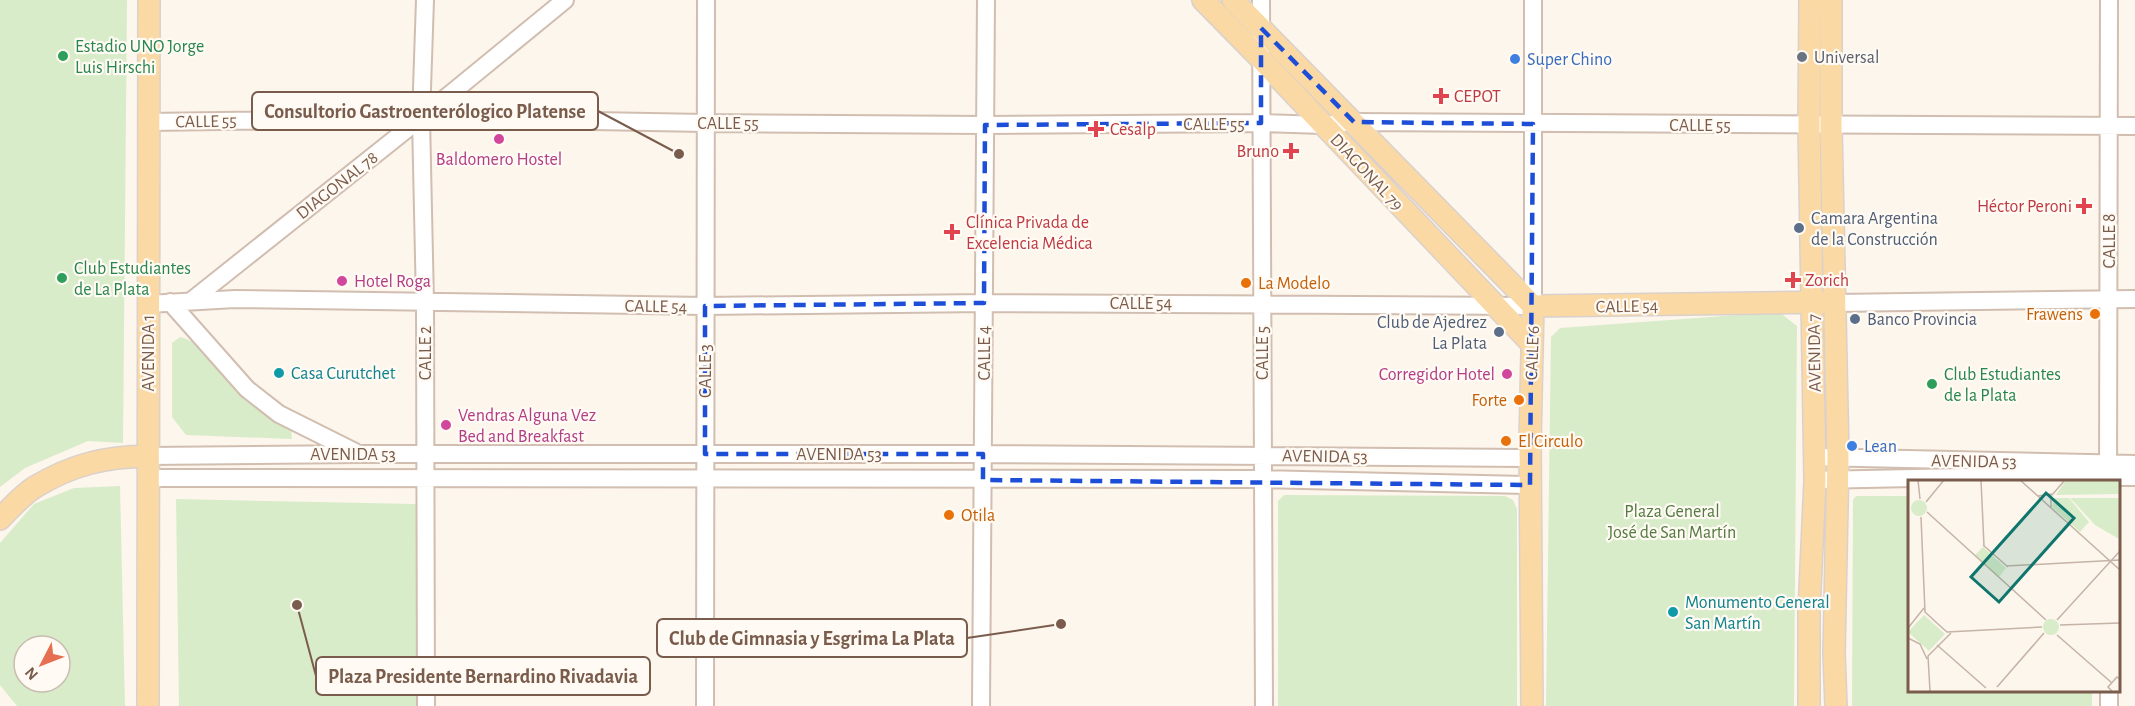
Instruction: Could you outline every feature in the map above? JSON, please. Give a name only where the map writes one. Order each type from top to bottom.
[{"type":"main road","name":"AVENIDA 1","points":[[148,706],[149,0]]},
{"type":"main road","name":"DIAGONAL 79","points":[[1203,0],[1531,343]]},
{"type":"main road","name":"DIAGONAL 79","points":[[1233,0],[1533,306]]},
{"type":"main road","name":"AVENIDA 7","points":[[1809,706],[1809,612],[1815,480],[1809,125],[1810,0]]},
{"type":"main road","name":"AVENIDA 7","points":[[1831,0],[1831,125],[1838,457],[1834,652],[1836,706]]},
{"type":"main road","name":"CALLE 54","points":[[1533,306],[1835,303]]},
{"type":"main road","name":"CALLE 6","points":[[1532,706],[1530,458],[1533,306]]},
{"type":"main road","points":[[0,519],[34,487],[85,463],[113,457],[148,456]]},
{"type":"street","name":"CALLE 2","points":[[425,0],[421,118],[425,303],[426,706]]},
{"type":"street","name":"DIAGONAL 78","points":[[191,301],[565,0]]},
{"type":"street","name":"CALLE 3","points":[[705,706],[706,0]]},
{"type":"street","name":"CALLE 4","points":[[981,706],[986,0]]},
{"type":"street","name":"CALLE 5","points":[[1261,0],[1264,706]]},
{"type":"street","name":"CALLE 6","points":[[1533,0],[1533,306]]},
{"type":"street","name":"CALLE 8","points":[[2108,474],[2109,0]]},
{"type":"street","name":"CALLE 55","points":[[148,122],[421,118],[985,125],[1262,123],[1322,125],[1354,123],[2135,126]]},
{"type":"street","name":"CALLE 54","points":[[148,304],[236,299],[705,306],[984,303],[1533,306]]},
{"type":"street","name":"CALLE 54","points":[[1835,303],[2135,299]]},
{"type":"street","points":[[170,302],[247,389],[279,414],[358,454]]},
{"type":"street","name":"AVENIDA 53","points":[[148,456],[983,454],[1530,458]]},
{"type":"street","name":"AVENIDA 53","points":[[1814,457],[2135,477]]},
{"type":"street","name":"AVENIDA 53","points":[[1815,480],[2108,474],[2135,464]]},
{"type":"street","name":"AVENIDA 53","points":[[148,478],[1262,479],[1530,484]]},
{"type":"highlighted area","points":[[1261,28],[1354,122],[1533,124],[1530,485],[983,480],[983,454],[705,454],[705,306],[984,303],[985,125],[1261,123]]},
{"type":"green space","name":"Club Estudiantes de La Plata","points":[[0,0],[127,0],[123,443],[88,441],[25,468],[0,487]]},
{"type":"green space","name":"Plaza General José de San Martín","points":[[1779,312],[1797,326],[1794,706],[1546,706],[1551,337],[1560,328]]},
{"type":"green space","points":[[180,337],[202,350],[231,384],[252,403],[291,429],[292,439],[186,435],[172,417],[172,343]]},
{"type":"green space","points":[[120,486],[125,706],[17,706],[0,685],[0,543],[34,504],[74,488]]},
{"type":"green space","points":[[1284,495],[1505,496],[1513,500],[1517,509],[1517,706],[1278,706],[1278,501]]},
{"type":"green space","points":[[1856,496],[1908,496],[1908,691],[2092,691],[2092,706],[1852,706],[1853,500]]},
{"type":"green space","points":[[176,499],[416,504],[418,706],[179,706]]},
{"type":"place","name":"Estadio UNO Jorge Luis Hirschi","points":[[63,56]]},
{"type":"place","name":"Universal","points":[[1802,57]]},
{"type":"place","name":"Super Chino","points":[[1515,59]]},
{"type":"place","name":"CEPOT","points":[[1441,96]]},
{"type":"place","name":"Cesalp","points":[[1096,129]]},
{"type":"place","name":"Baldomero Hostel","points":[[499,139]]},
{"type":"place","name":"Bruno","points":[[1291,151]]},
{"type":"place","name":"Consultorio Gastroenterólogico Platense","points":[[679,154]]},
{"type":"place","name":"Héctor Peroni","points":[[2084,206]]},
{"type":"place","name":"Camara Argentina de la Construcción","points":[[1799,228]]},
{"type":"place","name":"Clínica Privada de Excelencia Médica","points":[[952,232]]},
{"type":"place","name":"Club Estudiantes de La Plata","points":[[62,278]]},
{"type":"place","name":"Zorich","points":[[1793,280]]},
{"type":"place","name":"Hotel Roga","points":[[342,281]]},
{"type":"place","name":"La Modelo","points":[[1246,283]]},
{"type":"place","name":"Frawens","points":[[2095,314]]},
{"type":"place","name":"Banco Provincia","points":[[1855,319]]},
{"type":"place","name":"Club de Ajedrez La Plata","points":[[1499,332]]},
{"type":"place","name":"Casa Curutchet","points":[[279,373]]},
{"type":"place","name":"Corregidor Hotel","points":[[1507,374]]},
{"type":"place","name":"Club Estudiantes de la Plata","points":[[1932,384]]},
{"type":"place","name":"Forte","points":[[1519,400]]},
{"type":"place","name":"Vendras Alguna Vez Bed and Breakfast","points":[[446,425]]},
{"type":"place","name":"El Circulo","points":[[1506,441]]},
{"type":"place","name":"Lean","points":[[1852,446]]},
{"type":"place","name":"Otila","points":[[949,515]]},
{"type":"place","name":"Plaza Presidente Bernardino Rivadavia","points":[[297,605]]},
{"type":"place","name":"Monumento General San Martín","points":[[1673,612]]},
{"type":"place","name":"Club de Gimnasia y Esgrima La Plata","points":[[1061,624]]}]
